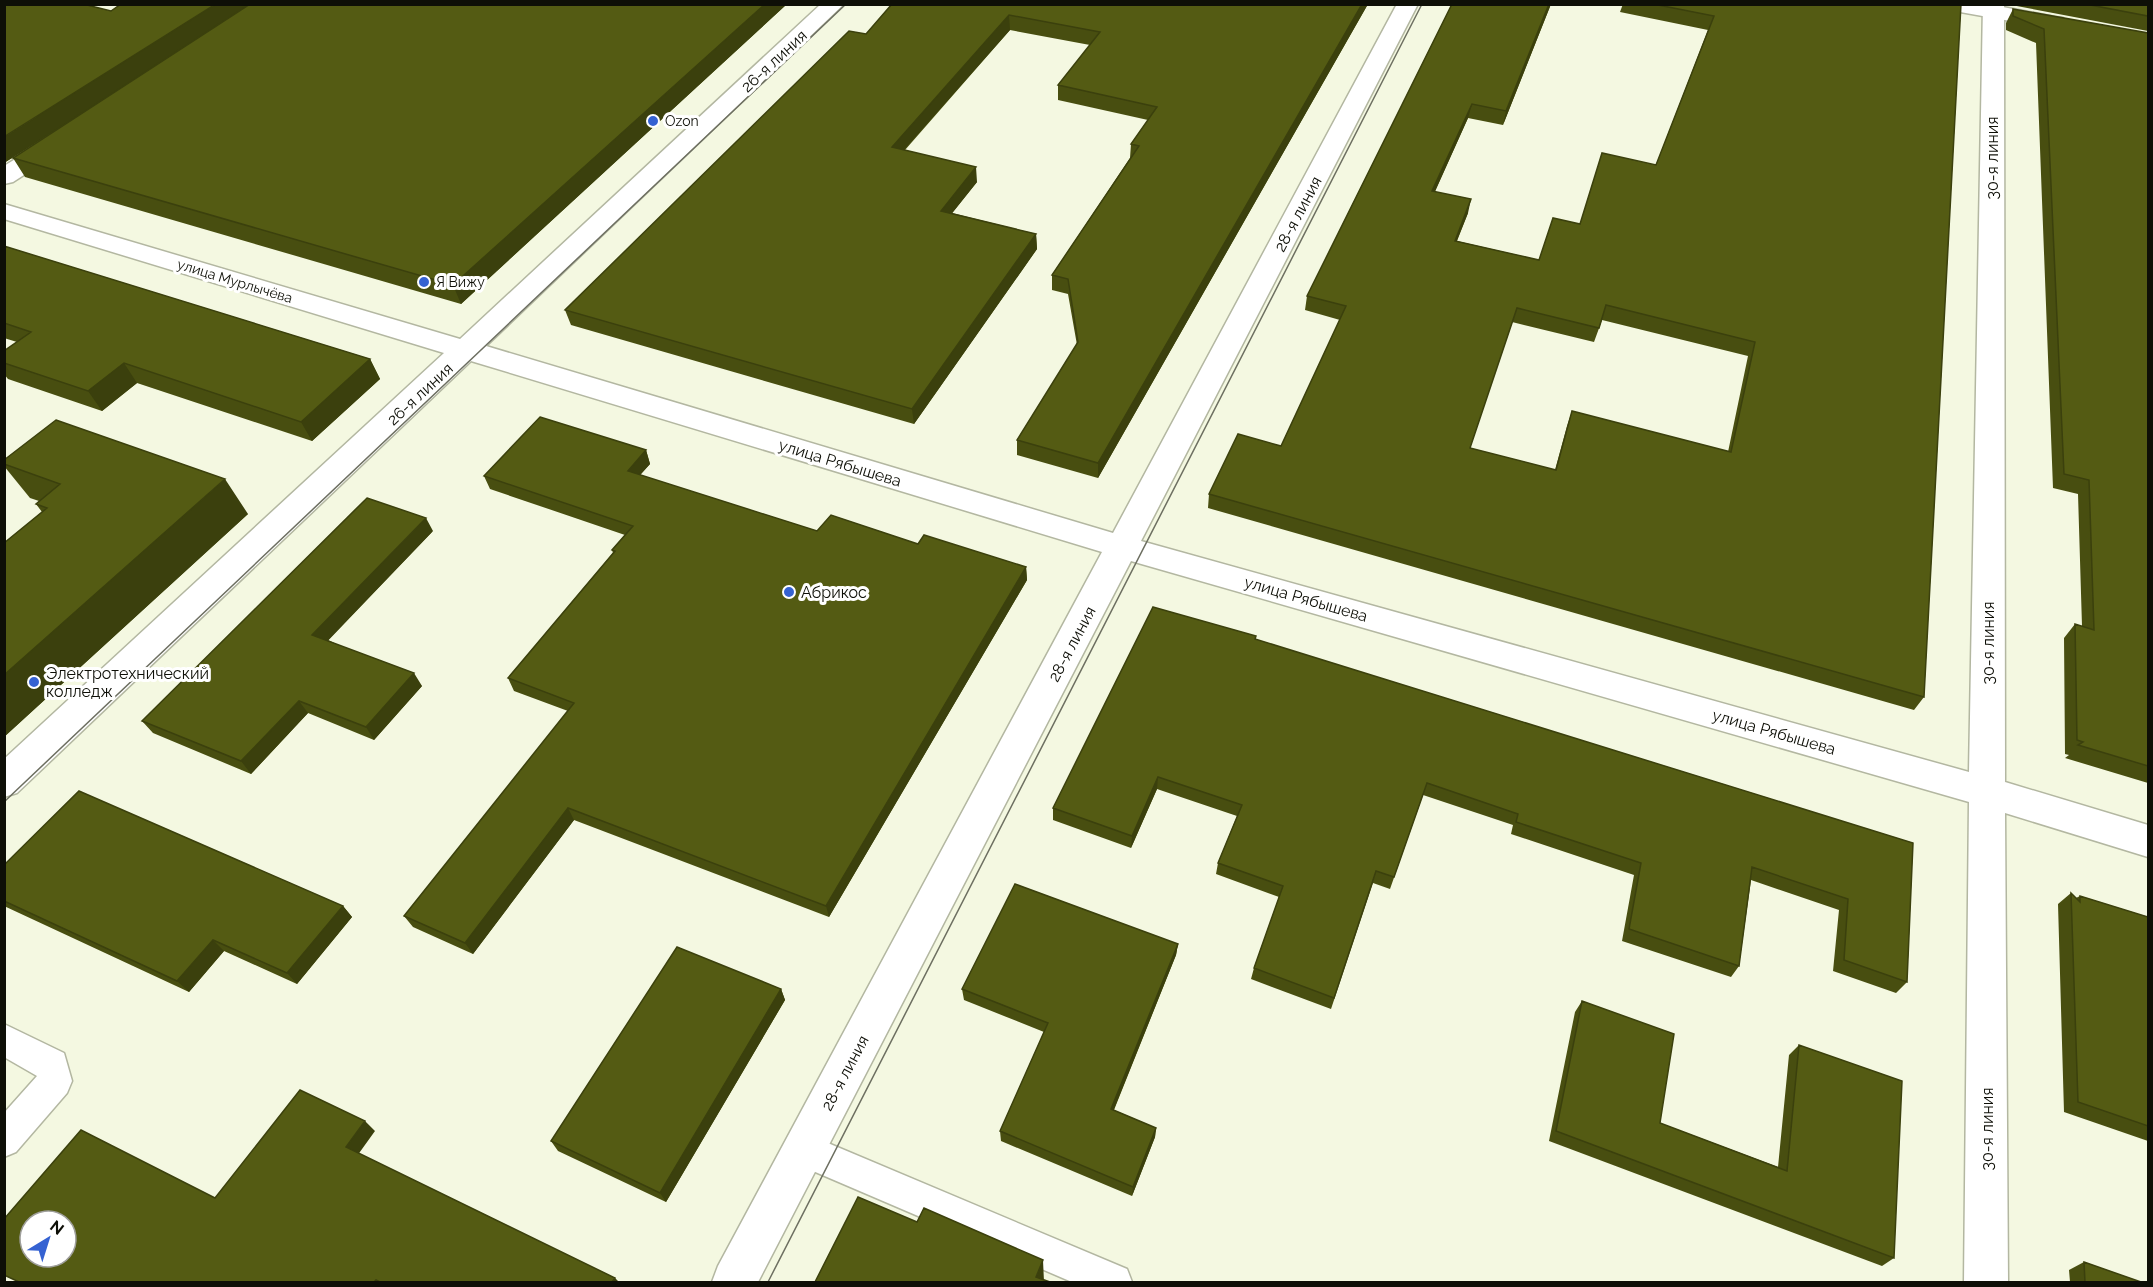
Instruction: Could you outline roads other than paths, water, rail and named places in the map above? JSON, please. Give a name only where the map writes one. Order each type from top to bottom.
[{"type":"street","name":"26-я линия","points":[[4,782],[834,4]]},
{"type":"street","name":"28-я линия","points":[[734,1282],[1408,4]]},
{"type":"street","points":[[1949,4],[1994,8],[2071,26]]},
{"type":"street","name":"30-я линия","points":[[1986,1282],[1987,792],[1994,8]]},
{"type":"street","points":[[4,177],[74,133]]},
{"type":"street","name":"улица Мурлычёва","points":[[4,211],[466,351]]},
{"type":"street","name":"улица Рябышева","points":[[466,351],[1122,548],[1987,792],[2148,841]]},
{"type":"lane","points":[[4,1040],[52,1065],[55,1081],[4,1140]]},
{"type":"lane","points":[[804,1150],[1114,1282]]},
{"type":"tram line","points":[[4,802],[846,4]]},
{"type":"tram line","points":[[768,1282],[1422,4]]},
{"type":"place","name":"Ozon","points":[[653,121]]},
{"type":"place","name":"Я Вижу","points":[[424,282]]},
{"type":"place","name":"Абрикос","points":[[789,592]]},
{"type":"place","name":"Электротехнический колледж","points":[[34,682]]}]
